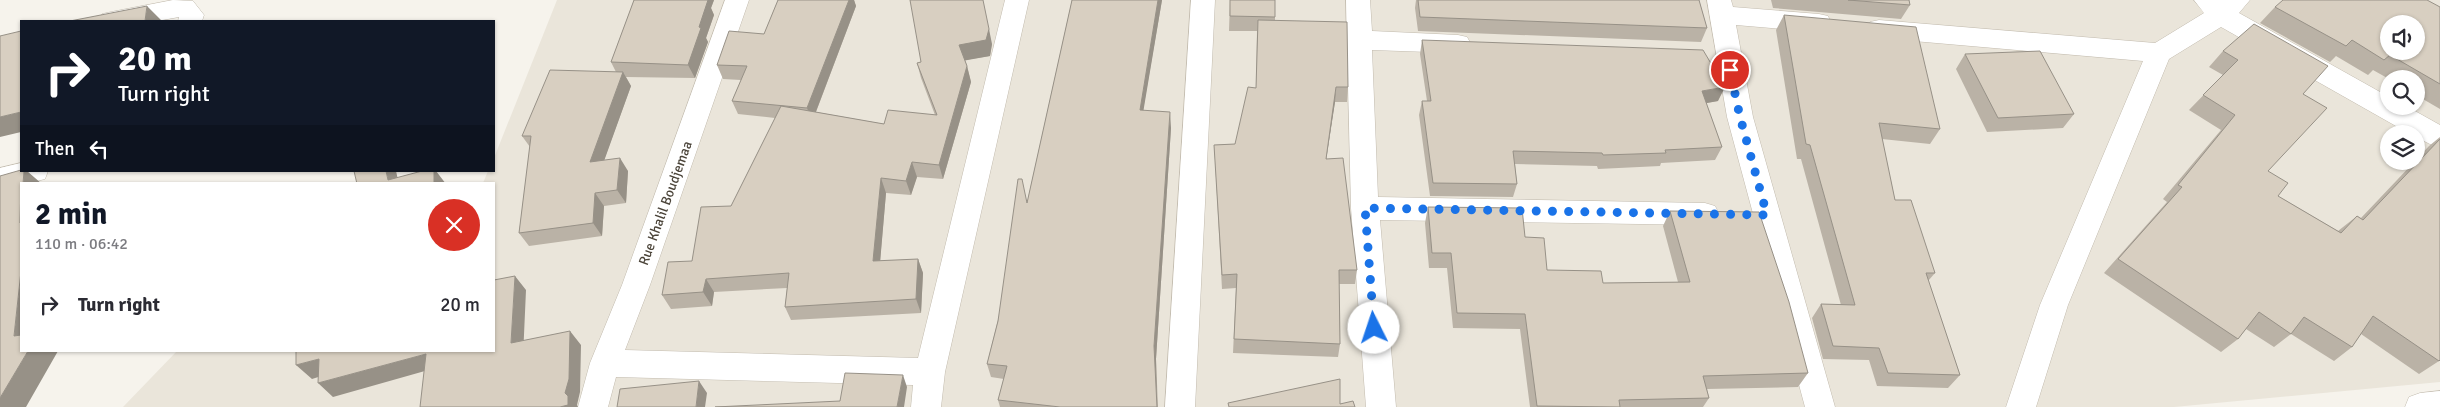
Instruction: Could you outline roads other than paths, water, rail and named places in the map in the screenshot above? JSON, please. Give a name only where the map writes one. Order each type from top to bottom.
[{"type":"street","name":"Rue Khalil Boudjemaa","points":[[592,407],[605,363],[636,285],[737,0]]},
{"type":"street","points":[[926,407],[930,372],[1018,0]]},
{"type":"street","points":[[1180,407],[1203,0]]},
{"type":"street","points":[[1358,0],[1365,208],[1381,407]]},
{"type":"street","points":[[2021,407],[2054,305],[2159,53],[2222,5],[2440,138]]},
{"type":"street","points":[[116,20],[184,7],[192,15],[190,20]]},
{"type":"street","points":[[1820,407],[1740,117],[1717,54],[1720,8],[1851,26],[2159,53]]},
{"type":"street","points":[[1359,40],[1479,44]]},
{"type":"street","points":[[0,179],[31,172]]},
{"type":"street","points":[[1365,208],[1767,215]]},
{"type":"street","points":[[605,363],[930,372]]},
{"type":"street","points":[[2420,407],[2440,405]]}]
